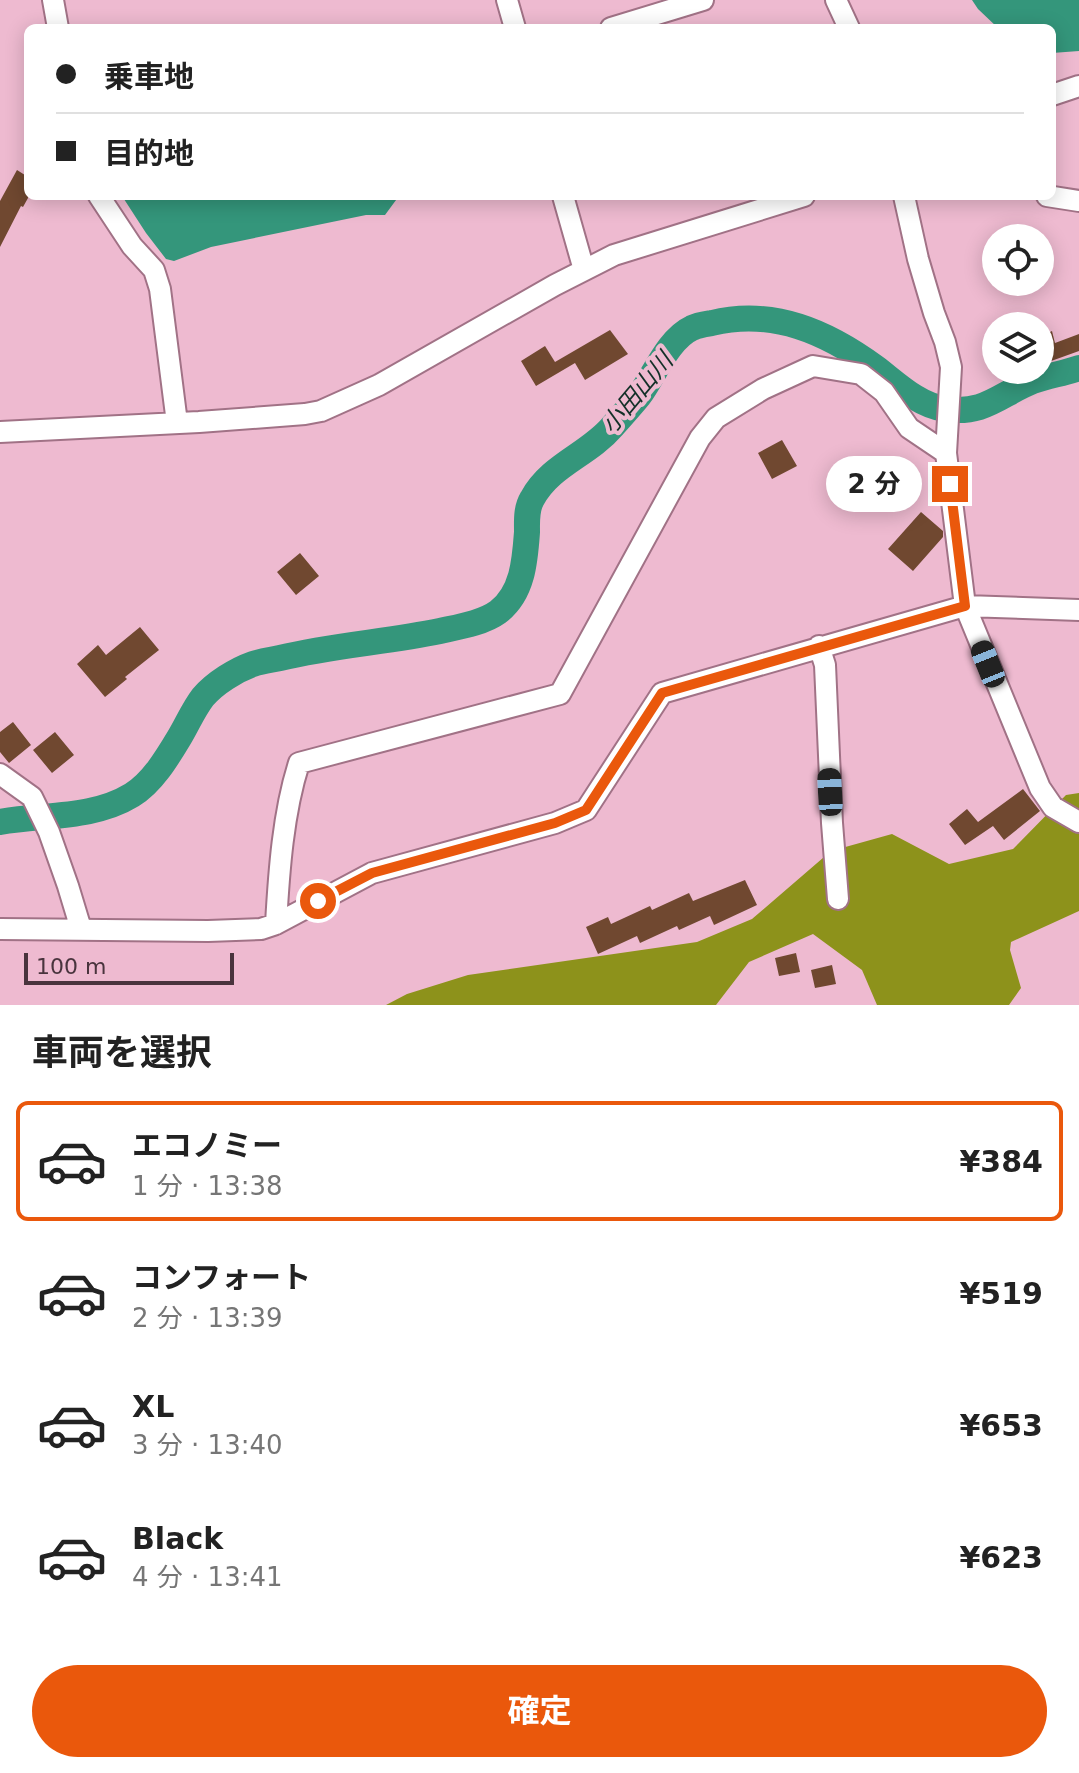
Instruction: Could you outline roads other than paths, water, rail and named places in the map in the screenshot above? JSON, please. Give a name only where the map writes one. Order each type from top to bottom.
[{"type":"street","points":[[53,0],[57,24]]},
{"type":"street","points":[[507,0],[514,24]]},
{"type":"street","points":[[624,24],[703,0]]},
{"type":"street","points":[[836,0],[847,24]]},
{"type":"street","points":[[1056,94],[1079,86]]},
{"type":"street","points":[[1056,197],[1079,201]]},
{"type":"street","points":[[102,200],[132,246],[154,270],[160,289],[177,423]]},
{"type":"street","points":[[564,200],[584,270]]},
{"type":"street","points":[[0,432],[177,423],[321,411],[379,385],[614,255],[791,200]]},
{"type":"street","points":[[905,200],[918,259],[951,367],[946,453],[965,606],[1040,788],[1053,807],[1079,822]]},
{"type":"street","points":[[276,924],[279,873],[293,782],[299,763],[560,694],[700,438],[716,418],[763,389],[813,366],[861,374],[884,392],[909,428],[946,453]]},
{"type":"street","points":[[0,929],[261,929],[372,873],[555,823],[586,810],[662,693],[965,606],[1079,610]]},
{"type":"street","points":[[819,646],[825,665],[838,899]]},
{"type":"street","points":[[0,774],[32,797],[49,832],[81,929]]},
{"type":"waterway","name":"小田山川","points":[[0,822],[84,812],[117,803],[132,795],[158,770],[203,697],[220,682],[246,667],[300,654],[455,628],[498,612],[518,586],[525,554],[528,511],[540,487],[612,427],[639,396],[676,340],[694,327],[735,319],[778,321],[798,326],[857,355],[917,398],[945,409],[982,406],[1033,381],[1079,368]]}]
